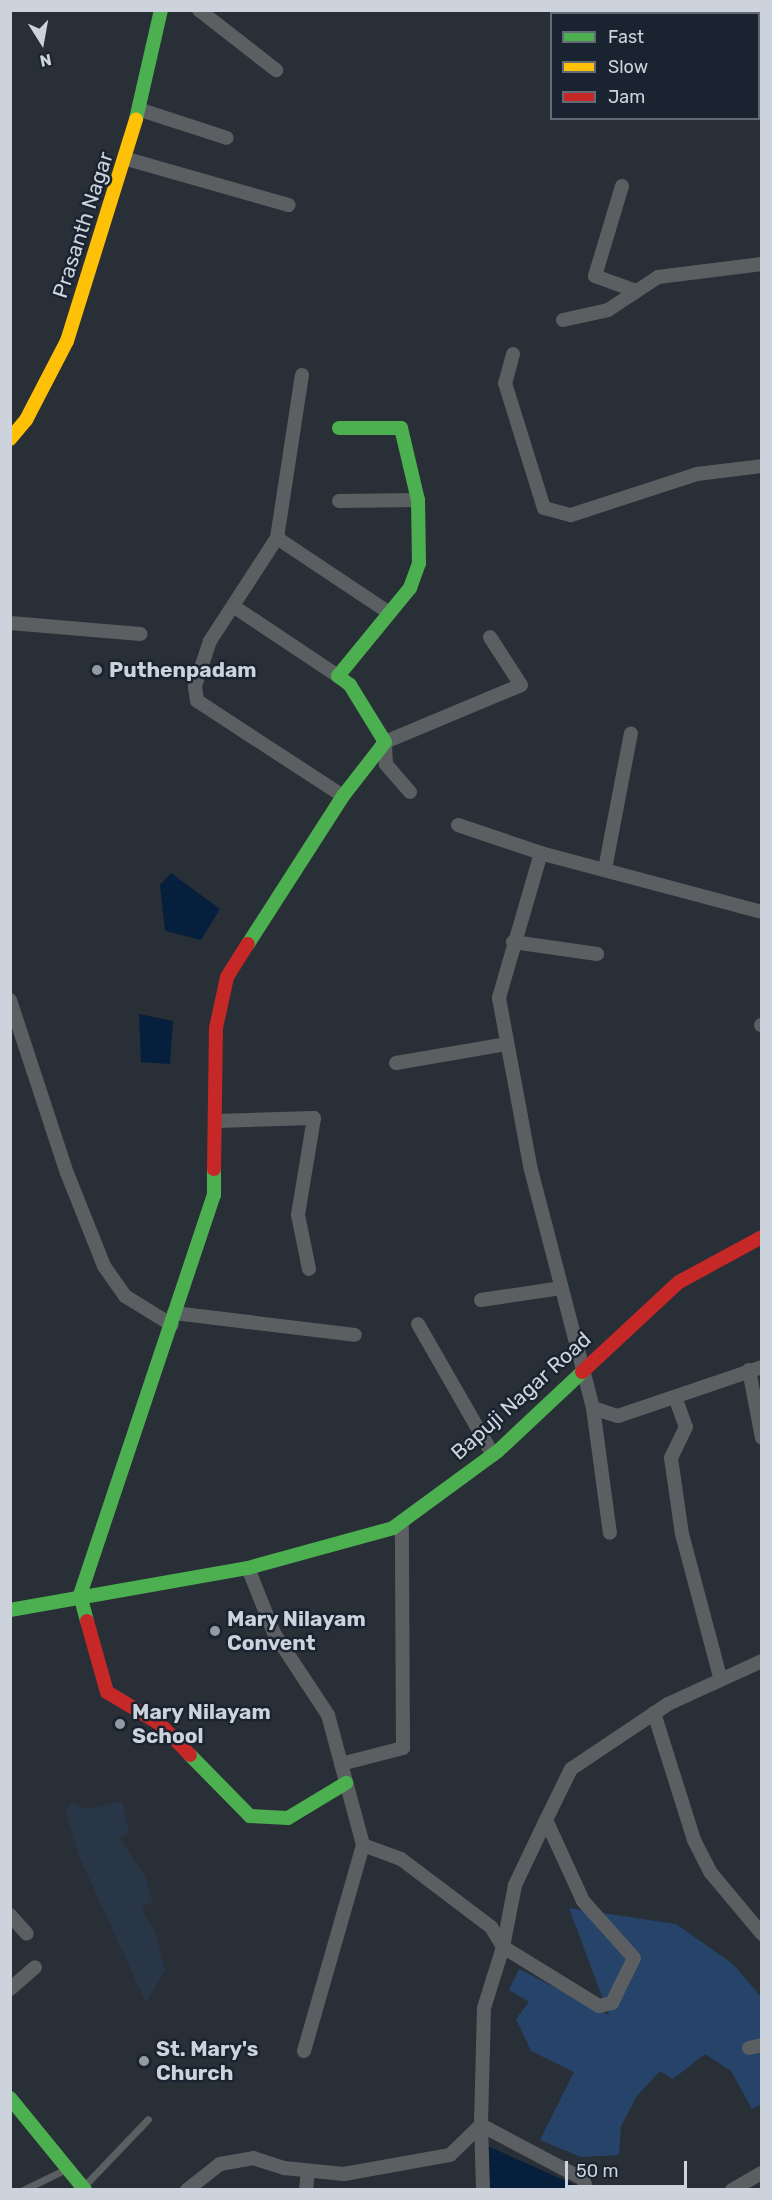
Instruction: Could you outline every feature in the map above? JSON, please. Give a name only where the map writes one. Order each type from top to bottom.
[{"type":"street","name":"Prasanth Nagar","points":[[10,439],[27,420],[67,341],[141,110],[161,10]]},
{"type":"street","points":[[199,10],[276,70]]},
{"type":"street","points":[[141,110],[227,138]]},
{"type":"street","points":[[127,159],[290,205]]},
{"type":"street","points":[[622,186],[595,276],[636,291]]},
{"type":"street","points":[[563,320],[608,310],[658,278],[762,264]]},
{"type":"street","points":[[513,354],[505,383],[518,434],[544,508],[559,515],[697,474],[762,466]]},
{"type":"street","points":[[302,375],[277,538],[236,608],[210,641],[195,686],[197,701],[343,796]]},
{"type":"street","points":[[338,676],[388,612],[410,588],[419,563],[418,500],[401,428],[339,428]]},
{"type":"street","points":[[339,501],[418,500]]},
{"type":"street","points":[[277,538],[388,612]]},
{"type":"street","points":[[236,608],[350,685],[385,742],[389,770],[410,792]]},
{"type":"street","points":[[10,623],[141,634]]},
{"type":"street","points":[[346,1783],[288,1818],[250,1816],[160,1724],[107,1692],[80,1595],[213,1195],[218,1121],[216,1028],[228,977],[343,796],[385,742],[520,686],[521,678],[490,637]]},
{"type":"street","points":[[605,868],[631,733]]},
{"type":"street","points":[[458,825],[541,854],[605,868],[762,912]]},
{"type":"street","points":[[541,854],[498,998],[561,1288],[593,1408],[610,1533]]},
{"type":"street","points":[[513,942],[597,954]]},
{"type":"street","points":[[10,1000],[67,1173],[104,1266],[125,1296],[173,1319],[355,1335]]},
{"type":"street","points":[[396,1063],[507,1044]]},
{"type":"street","points":[[218,1121],[314,1118],[298,1215],[309,1269]]},
{"type":"street","name":"Bapuji Nagar Road","points":[[10,1610],[80,1595],[248,1568],[402,1522],[493,1455],[679,1282],[762,1237]]},
{"type":"street","points":[[481,1300],[561,1288]]},
{"type":"street","points":[[417,1324],[493,1455]]},
{"type":"street","points":[[593,1408],[618,1416],[755,1369],[762,1438]]},
{"type":"street","points":[[675,1396],[686,1427],[671,1458],[682,1534],[720,1677]]},
{"type":"street","points":[[341,1764],[403,1748],[402,1522]]},
{"type":"street","points":[[248,1568],[274,1633],[328,1715],[363,1845],[304,2051]]},
{"type":"street","points":[[483,2190],[481,2125],[484,2008],[503,1947],[515,1885],[571,1769],[654,1713],[720,1677],[762,1661]]},
{"type":"street","points":[[654,1713],[694,1840],[711,1874],[762,1934]]},
{"type":"street","points":[[363,1845],[401,1859],[491,1927],[503,1947],[599,2006],[612,2003],[633,1964],[582,1900],[546,1820]]},
{"type":"street","points":[[10,1916],[27,1934]]},
{"type":"street","points":[[10,1989],[36,1967]]},
{"type":"street","points":[[10,2098],[84,2188]]},
{"type":"street","points":[[187,2190],[201,2175],[220,2164],[253,2158],[308,2171],[344,2174],[450,2155],[481,2125]]},
{"type":"street","points":[[481,2125],[583,2179],[587,2190]]},
{"type":"street","points":[[306,2190],[308,2171]]},
{"type":"street","points":[[732,2190],[762,2173]]},
{"type":"street","points":[[201,2175],[204,2190]]},
{"type":"lane","points":[[84,2188],[148,2119]]},
{"type":"lane","points":[[23,2190],[68,2168]]},
{"type":"shaded area","points":[[171,873],[220,909],[201,940],[165,931],[160,885]]},
{"type":"shaded area","points":[[139,1014],[173,1021],[170,1064],[141,1062]]},
{"type":"shaded area","points":[[122,1801],[129,1832],[119,1838],[145,1876],[153,1901],[141,1908],[155,1932],[165,1970],[146,2003],[79,1856],[66,1812],[72,1803],[87,1809]]},
{"type":"shaded area","points":[[569,1908],[676,1924],[733,1964],[761,1997],[761,2104],[752,2109],[731,2071],[705,2054],[673,2079],[660,2071],[637,2096],[621,2126],[619,2155],[581,2157],[540,2140],[574,2072],[531,2051],[516,2019],[529,2002],[509,1990],[519,1969],[609,2015]]},
{"type":"shaded area","points":[[474,2140],[575,2185],[573,2189],[478,2189]]},
{"type":"traffic: fast","points":[[136,119],[161,10]]},
{"type":"traffic: fast","points":[[248,944],[343,796],[385,742],[350,685],[338,676],[410,588],[419,563],[418,500],[401,428],[339,428]]},
{"type":"traffic: fast","points":[[87,1621],[80,1595],[214,1195],[214,1169]]},
{"type":"traffic: fast","points":[[10,1610],[248,1568],[393,1528],[498,1451],[582,1372]]},
{"type":"traffic: fast","points":[[190,1755],[250,1816],[288,1818],[346,1783]]},
{"type":"traffic: fast","points":[[10,2098],[85,2190]]},
{"type":"traffic: slow","points":[[10,439],[26,420],[67,341],[136,119]]},
{"type":"traffic: jam","points":[[214,1169],[216,1028],[227,977],[248,944]]},
{"type":"traffic: jam","points":[[582,1372],[679,1282],[762,1237]]},
{"type":"traffic: jam","points":[[87,1621],[107,1692],[160,1724],[190,1755]]},
{"type":"place","name":"Puthenpadam","points":[[97,670]]},
{"type":"place","name":"Mary Nilayam Convent","points":[[215,1631]]},
{"type":"place","name":"Mary Nilayam School","points":[[120,1724]]},
{"type":"place","name":"St. Mary's Church","points":[[144,2061]]}]
